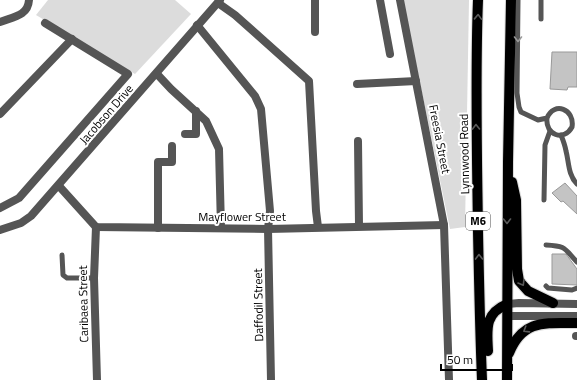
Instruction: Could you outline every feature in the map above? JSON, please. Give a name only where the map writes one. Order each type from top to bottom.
[{"type":"main road","name":"Lynnwood Road","points":[[478,0],[476,119],[482,380]]},
{"type":"main road","name":"M6","points":[[507,380],[508,162],[511,0]]},
{"type":"main road","points":[[508,162],[516,200],[517,269],[519,281],[528,291],[553,303]]},
{"type":"main road","points":[[479,281],[482,306],[485,310],[492,314],[507,316]]},
{"type":"main road","points":[[489,380],[487,323],[495,310],[507,304]]},
{"type":"main road","points":[[508,355],[517,336],[523,330],[544,323],[577,323]]},
{"type":"street","points":[[0,22],[24,13],[28,8],[29,0]]},
{"type":"street","points":[[315,0],[315,32]]},
{"type":"street","points":[[380,0],[390,54]]},
{"type":"street","name":"Freesia Street","points":[[400,0],[444,224],[449,380]]},
{"type":"street","points":[[219,2],[309,81],[318,227]]},
{"type":"street","name":"Jacobson Drive","points":[[0,230],[21,223],[31,216],[157,74],[197,25],[219,2]]},
{"type":"street","points":[[0,208],[19,198],[128,74],[45,23]]},
{"type":"street","name":"Daffodil Street","points":[[197,25],[255,96],[261,109],[270,211],[268,229],[271,380]]},
{"type":"street","points":[[0,114],[72,39]]},
{"type":"street","points":[[157,74],[206,121],[219,150],[221,228]]},
{"type":"street","points":[[357,84],[416,81]]},
{"type":"street","points":[[185,134],[196,134],[196,110]]},
{"type":"street","points":[[358,141],[359,226]]},
{"type":"street","points":[[158,228],[158,162],[172,162],[172,146]]},
{"type":"street","points":[[59,186],[96,227]]},
{"type":"street","name":"Mayflower Street","points":[[96,227],[268,229],[444,224]]},
{"type":"street","name":"Caribaea Street","points":[[96,227],[94,278],[96,380]]},
{"type":"street","points":[[507,304],[577,304]]},
{"type":"street","points":[[507,316],[577,316]]},
{"type":"lane","points":[[518,0],[518,107],[521,112],[530,117],[538,120],[547,118]]},
{"type":"lane","points":[[541,0],[541,19]]},
{"type":"lane","points":[[561,109],[570,114],[575,120],[571,129],[565,134],[557,135],[550,131],[547,126],[547,118],[551,112],[561,109]]},
{"type":"lane","points":[[544,200],[545,145],[550,131]]},
{"type":"lane","points":[[561,135],[570,173],[573,180],[577,184]]},
{"type":"lane","points":[[546,245],[560,246],[564,248],[577,262]]},
{"type":"lane","points":[[62,255],[64,277],[94,278]]},
{"type":"lane","points":[[546,286],[548,288],[572,290],[577,288]]},
{"type":"shaded area","points":[[48,0],[175,0],[191,14],[135,74],[36,15]]},
{"type":"shaded area","points":[[403,0],[469,0],[465,227],[450,229]]},
{"type":"building","points":[[552,52],[577,52],[577,87],[568,87],[567,90],[550,89]]},
{"type":"building","points":[[565,183],[577,196],[577,214],[552,193]]},
{"type":"building","points":[[552,254],[566,254],[577,269],[577,285],[552,284]]}]
